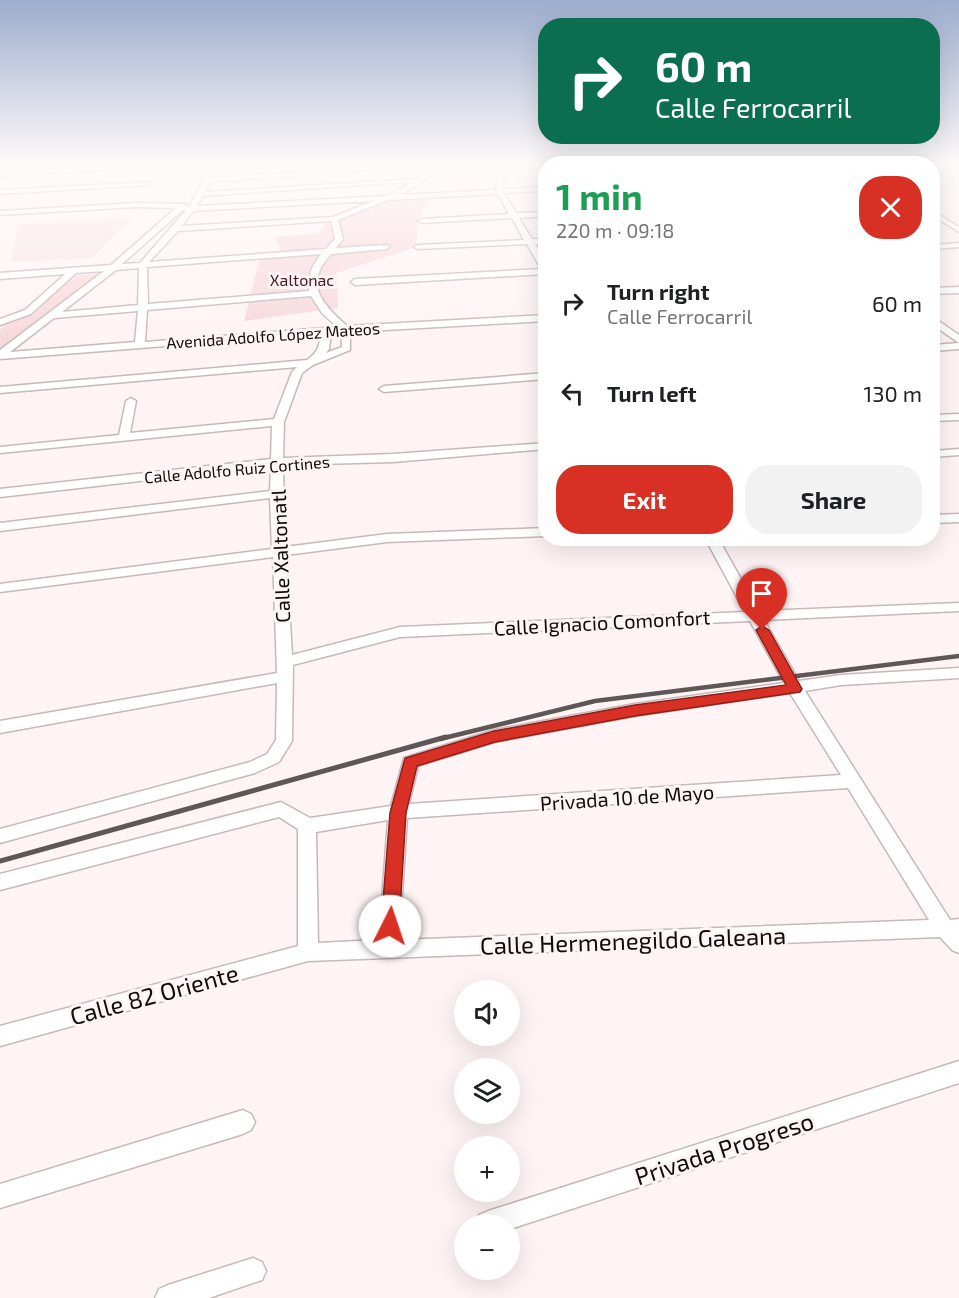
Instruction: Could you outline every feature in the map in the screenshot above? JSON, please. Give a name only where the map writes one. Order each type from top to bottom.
[{"type":"street","points":[[0,355],[114,267],[161,225]]},
{"type":"street","points":[[140,344],[143,264],[180,225]]},
{"type":"street","points":[[177,229],[241,225]]},
{"type":"street","points":[[323,311],[314,293],[314,270],[339,239],[336,225]]},
{"type":"street","points":[[520,225],[538,256]]},
{"type":"street","points":[[418,247],[538,242]]},
{"type":"street","points":[[940,246],[959,245]]},
{"type":"street","points":[[0,276],[386,247]]},
{"type":"street","points":[[0,321],[13,319],[35,306],[74,270]]},
{"type":"street","points":[[355,282],[538,271]]},
{"type":"street","points":[[940,291],[959,290]]},
{"type":"street","points":[[54,315],[314,293]]},
{"type":"street","points":[[0,390],[310,363],[347,348],[345,329],[323,311],[276,295]]},
{"type":"street","name":"Avenida Adolfo López Mateos","points":[[0,355],[345,329],[538,318]]},
{"type":"street","points":[[940,325],[959,340]]},
{"type":"street","name":"Calle Xaltonatl","points":[[0,836],[255,767],[273,758],[284,741],[284,670],[276,495],[278,422],[297,372],[310,363],[324,348],[326,331]]},
{"type":"street","points":[[940,347],[959,346]]},
{"type":"street","points":[[384,389],[538,377]]},
{"type":"street","points":[[124,438],[131,400]]},
{"type":"street","points":[[940,418],[959,417]]},
{"type":"street","points":[[0,450],[278,422]]},
{"type":"street","name":"Calle Adolfo Ruiz Cortines","points":[[0,494],[278,462],[393,458],[538,447]]},
{"type":"street","points":[[940,453],[959,452]]},
{"type":"street","points":[[0,527],[276,495]]},
{"type":"street","points":[[940,519],[959,518]]},
{"type":"street","points":[[0,588],[387,538],[538,532]]},
{"type":"street","points":[[716,546],[795,689],[952,928],[959,944]]},
{"type":"street","name":"Calle Ignacio Comonfort","points":[[0,727],[284,670],[399,632],[754,614],[959,607]]},
{"type":"street","points":[[388,948],[398,813],[410,762],[506,734],[635,710],[795,689],[841,680],[959,673]]},
{"type":"street","name":"Privada 10 de Mayo","points":[[307,825],[398,813],[855,781]]},
{"type":"street","points":[[0,882],[281,809],[307,825],[308,952]]},
{"type":"street","name":"Calle Hermenegildo Galeana","points":[[308,952],[952,928]]},
{"type":"street","name":"Calle 82 Oriente","points":[[0,1036],[308,952]]},
{"type":"street","name":"Privada Progreso","points":[[519,1214],[959,1072]]},
{"type":"street","points":[[0,1196],[243,1122]]},
{"type":"street","points":[[168,1298],[253,1271]]},
{"type":"shaded area","points":[[19,225],[126,225],[92,258],[10,262]]},
{"type":"green space","name":"Xaltonac","points":[[324,225],[418,225],[416,247],[336,273],[338,308],[244,321],[260,257],[281,251],[275,237],[319,233]]},
{"type":"green space","points":[[98,274],[0,348],[0,330],[7,324],[33,315],[72,276]]},
{"type":"railway","points":[[440,739],[595,701],[959,656]]},
{"type":"railway","points":[[0,861],[446,737]]},
{"type":"route","points":[[390,926],[398,813],[410,762],[494,736],[635,710],[795,689],[762,630]]}]
